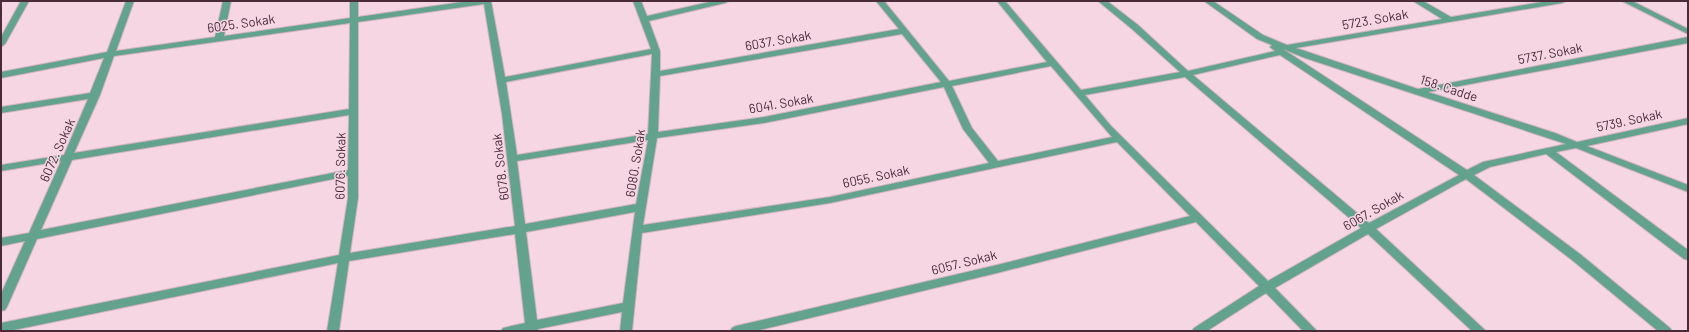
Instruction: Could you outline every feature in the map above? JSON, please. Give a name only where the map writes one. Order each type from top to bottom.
[{"type":"street","points":[[1,44],[25,1]]},
{"type":"street","name":"6072. Sokak","points":[[1,307],[95,95],[130,1]]},
{"type":"street","points":[[219,39],[228,1]]},
{"type":"street","name":"6076. Sokak","points":[[333,331],[353,198],[354,1]]},
{"type":"street","name":"6025. Sokak","points":[[1,75],[111,54],[486,1]]},
{"type":"street","name":"6078. Sokak","points":[[486,1],[501,80],[532,329]]},
{"type":"street","name":"6080. Sokak","points":[[626,331],[637,230],[654,136],[656,51],[637,1]]},
{"type":"street","points":[[644,20],[725,1]]},
{"type":"street","points":[[880,1],[947,84],[968,129],[995,165]]},
{"type":"street","points":[[1001,1],[1078,93],[1119,139],[1311,331]]},
{"type":"street","points":[[1102,1],[1135,27],[1220,104],[1369,229],[1480,331]]},
{"type":"street","points":[[1208,1],[1260,37],[1284,50],[1467,175],[1576,257],[1666,331]]},
{"type":"street","points":[[1417,1],[1450,20]]},
{"type":"street","points":[[1518,1],[1528,7]]},
{"type":"street","name":"5723. Sokak","points":[[1078,93],[1186,74],[1284,50],[1562,1]]},
{"type":"street","points":[[1626,1],[1688,32]]},
{"type":"street","name":"6037. Sokak","points":[[656,74],[904,31]]},
{"type":"street","name":"5737. Sokak","points":[[1418,92],[1688,40]]},
{"type":"street","name":"158. Cadde","points":[[1284,50],[1418,92],[1575,145],[1688,189]]},
{"type":"street","points":[[501,80],[656,51]]},
{"type":"street","name":"6041. Sokak","points":[[511,159],[764,120],[1053,63]]},
{"type":"street","points":[[1,110],[95,95]]},
{"type":"street","points":[[1,168],[354,112]]},
{"type":"street","name":"5739. Sokak","points":[[1575,145],[1688,121]]},
{"type":"street","name":"6055. Sokak","points":[[637,230],[830,200],[1119,139]]},
{"type":"street","name":"6067. Sokak","points":[[1198,331],[1267,287],[1487,164],[1575,145]]},
{"type":"street","points":[[1548,151],[1688,256]]},
{"type":"street","points":[[1,242],[354,172]]},
{"type":"street","points":[[1,328],[344,258],[520,229],[641,207]]},
{"type":"street","name":"6057. Sokak","points":[[736,331],[989,271],[1198,218]]},
{"type":"street","points":[[508,331],[532,329],[629,306]]}]
